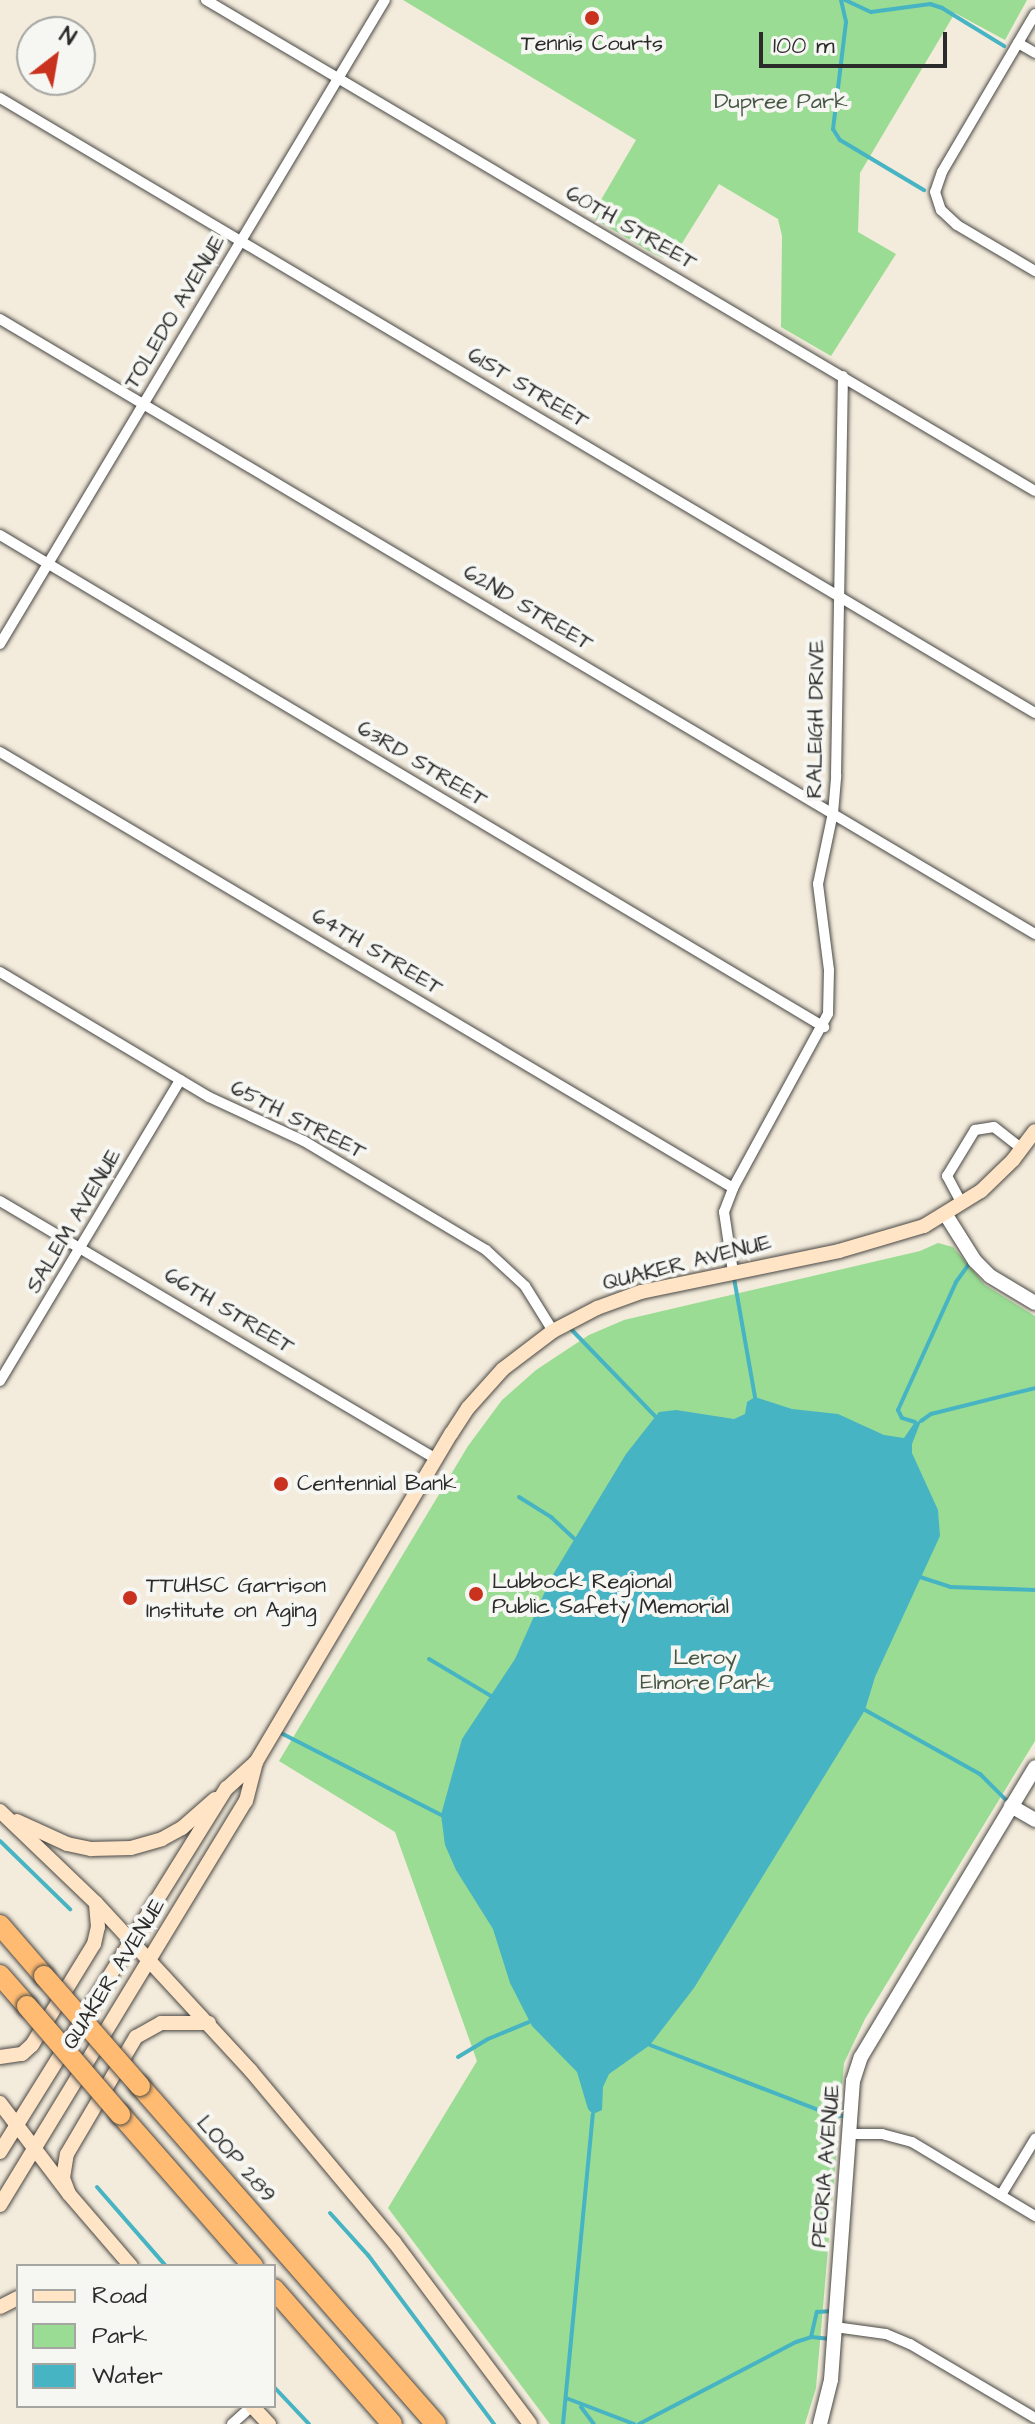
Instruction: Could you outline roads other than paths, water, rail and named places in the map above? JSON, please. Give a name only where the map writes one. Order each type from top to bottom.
[{"type":"highway","name":"LOOP 289","points":[[0,1925],[436,2424]]},
{"type":"highway","points":[[0,1975],[251,2264]]},
{"type":"highway","points":[[276,2291],[392,2424]]},
{"type":"main road","name":"QUAKER AVENUE","points":[[0,2205],[246,1801],[256,1762],[436,1459],[485,1388],[526,1350],[553,1331],[597,1308],[641,1292],[893,1238],[946,1215],[981,1191],[1035,1131]]},
{"type":"main road","name":"QUAKER AVENUE","points":[[0,2152],[227,1788],[256,1762]]},
{"type":"main road","points":[[2,1813],[67,1844],[91,1849],[131,1848],[162,1839],[182,1828],[227,1788]]},
{"type":"main road","points":[[2,1813],[96,1903],[209,2023],[394,2242],[530,2424]]},
{"type":"main road","points":[[0,2057],[22,2054],[32,2045],[94,1944],[98,1927],[96,1903]]},
{"type":"main road","points":[[69,2194],[63,2178],[67,2154],[136,2037],[161,2023],[209,2023]]},
{"type":"main road","points":[[0,2103],[69,2194],[129,2264]]},
{"type":"main road","points":[[254,2408],[269,2424]]},
{"type":"street","name":"60TH STREET","points":[[206,0],[1035,491]]},
{"type":"street","name":"TOLEDO AVENUE","points":[[0,644],[385,0]]},
{"type":"street","points":[[1035,14],[936,183],[939,206],[957,225],[1035,271]]},
{"type":"street","points":[[1018,43],[1035,53]]},
{"type":"street","name":"61ST STREET","points":[[0,98],[1035,713]]},
{"type":"street","name":"62ND STREET","points":[[0,319],[1035,934]]},
{"type":"street","name":"RALEIGH DRIVE","points":[[733,1272],[724,1234],[724,1212],[733,1188],[824,1027],[830,982],[818,884],[833,813],[843,376]]},
{"type":"street","name":"63RD STREET","points":[[0,535],[824,1027]]},
{"type":"street","name":"64TH STREET","points":[[0,752],[733,1188]]},
{"type":"street","name":"65TH STREET","points":[[0,972],[180,1080],[304,1141],[486,1250],[525,1286],[553,1331]]},
{"type":"street","name":"SALEM AVENUE","points":[[0,1381],[82,1249],[180,1080]]},
{"type":"street","points":[[962,1204],[947,1176],[975,1130],[994,1127],[1022,1149]]},
{"type":"street","name":"66TH STREET","points":[[0,1201],[436,1459]]},
{"type":"street","points":[[946,1215],[975,1261],[990,1276],[1035,1303]]},
{"type":"street","name":"PEORIA AVENUE","points":[[820,2424],[831,2380],[853,2081],[867,2045],[1035,1767]]},
{"type":"street","points":[[1011,1806],[1035,1820]]},
{"type":"street","points":[[850,2134],[882,2134],[912,2142],[1035,2216]]},
{"type":"street","points":[[1001,2195],[1035,2139]]},
{"type":"street","points":[[835,2327],[886,2334],[910,2344],[1035,2418]]},
{"type":"street","points":[[232,2424],[250,2408]]},
{"type":"water","points":[[755,1397],[792,1409],[838,1414],[884,1435],[904,1438],[915,1422],[921,1421],[912,1444],[912,1453],[938,1510],[940,1536],[875,1677],[865,1710],[694,1988],[650,2045],[609,2074],[603,2087],[602,2110],[593,2114],[588,2109],[577,2072],[532,2026],[510,1983],[493,1929],[456,1870],[445,1845],[441,1815],[462,1739],[515,1659],[551,1578],[626,1454],[659,1412],[676,1410],[734,1419],[745,1414],[747,1402]]},
{"type":"waterway","points":[[841,0],[846,22],[833,129],[840,140],[924,190]]},
{"type":"waterway","points":[[845,0],[871,12],[930,4],[942,8],[1004,46]]},
{"type":"waterway","points":[[915,1422],[902,1418],[898,1410],[956,1282],[972,1260]]},
{"type":"waterway","points":[[734,1278],[755,1397]]},
{"type":"waterway","points":[[568,1326],[655,1416]]},
{"type":"waterway","points":[[921,1421],[931,1414],[1035,1388]]},
{"type":"waterway","points":[[519,1497],[551,1517],[575,1539]]},
{"type":"waterway","points":[[920,1577],[950,1587],[1035,1590]]},
{"type":"waterway","points":[[429,1659],[491,1696]]},
{"type":"waterway","points":[[865,1710],[980,1774],[1010,1804]]},
{"type":"waterway","points":[[277,1731],[441,1815]]},
{"type":"waterway","points":[[0,1841],[70,1909]]},
{"type":"waterway","points":[[458,2057],[488,2039],[529,2022]]},
{"type":"waterway","points":[[650,2045],[829,2114],[849,2117]]},
{"type":"waterway","points":[[563,2424],[593,2114]]},
{"type":"waterway","points":[[97,2187],[164,2264]]},
{"type":"waterway","points":[[330,2213],[368,2255],[494,2424]]},
{"type":"waterway","points":[[811,2337],[817,2312],[833,2311]]},
{"type":"waterway","points":[[639,2424],[796,2342],[811,2337],[831,2339]]},
{"type":"waterway","points":[[276,2389],[309,2424]]},
{"type":"waterway","points":[[566,2398],[634,2424]]},
{"type":"waterway","points":[[581,2407],[594,2424]]},
{"type":"place","name":"Tennis Courts","points":[[592,18]]},
{"type":"place","name":"Centennial Bank","points":[[281,1484]]},
{"type":"place","name":"Lubbock Regional Public Safety Memorial","points":[[476,1594]]},
{"type":"place","name":"TTUHSC Garrison Institute on Aging","points":[[130,1598]]},
{"type":"park label","name":"Dupree Park","points":[[781,102]]},
{"type":"park label","name":"Leroy Elmore Park","points":[[705,1670]]}]
